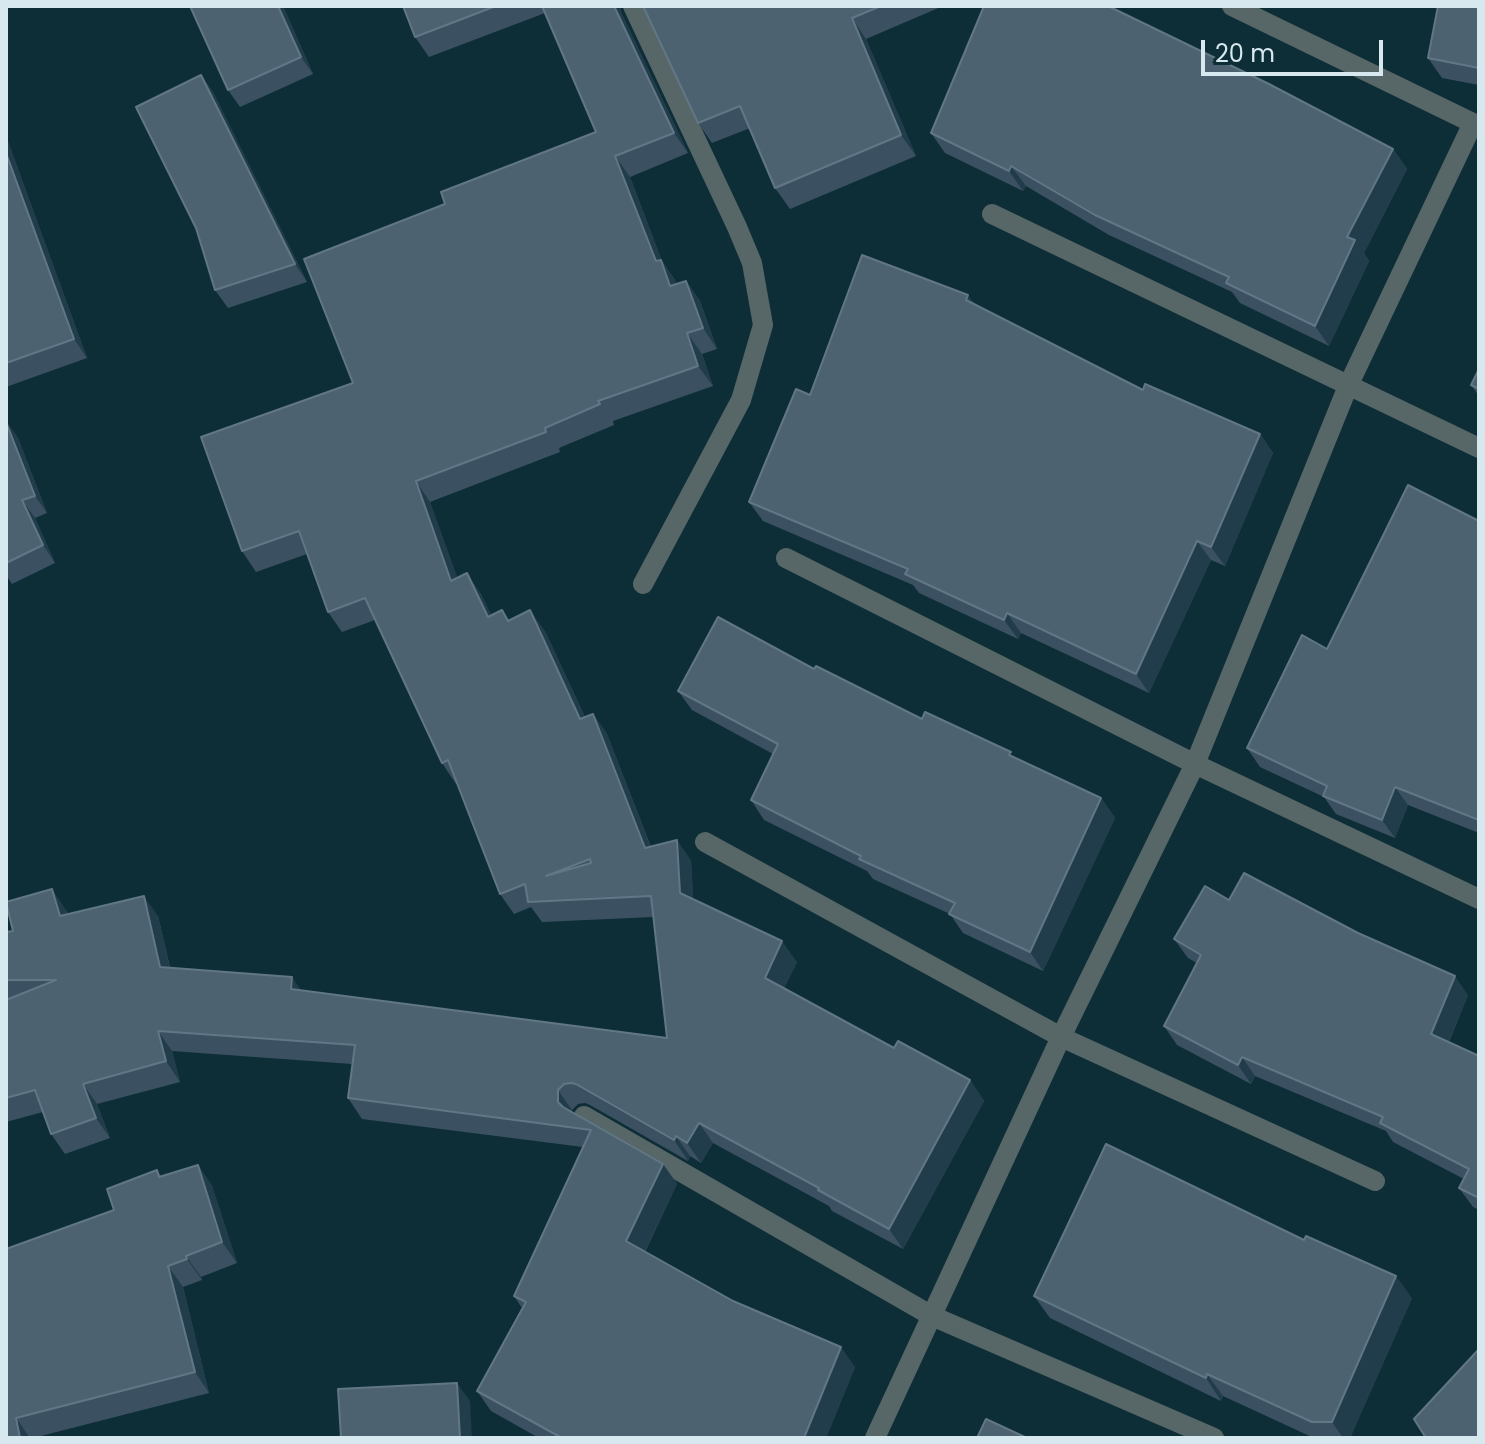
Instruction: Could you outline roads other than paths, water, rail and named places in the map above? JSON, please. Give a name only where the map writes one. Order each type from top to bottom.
[{"type":"street","points":[[633,6],[752,263],[763,325],[741,400],[643,584]]},
{"type":"street","points":[[875,1438],[1061,1037],[1195,764],[1348,386],[1476,125],[1232,6]]},
{"type":"street","points":[[992,214],[1479,448]]},
{"type":"street","points":[[786,558],[1195,764],[1479,899]]},
{"type":"street","points":[[705,842],[1061,1037],[1375,1181]]},
{"type":"street","points":[[584,1116],[932,1316],[1214,1438]]}]
